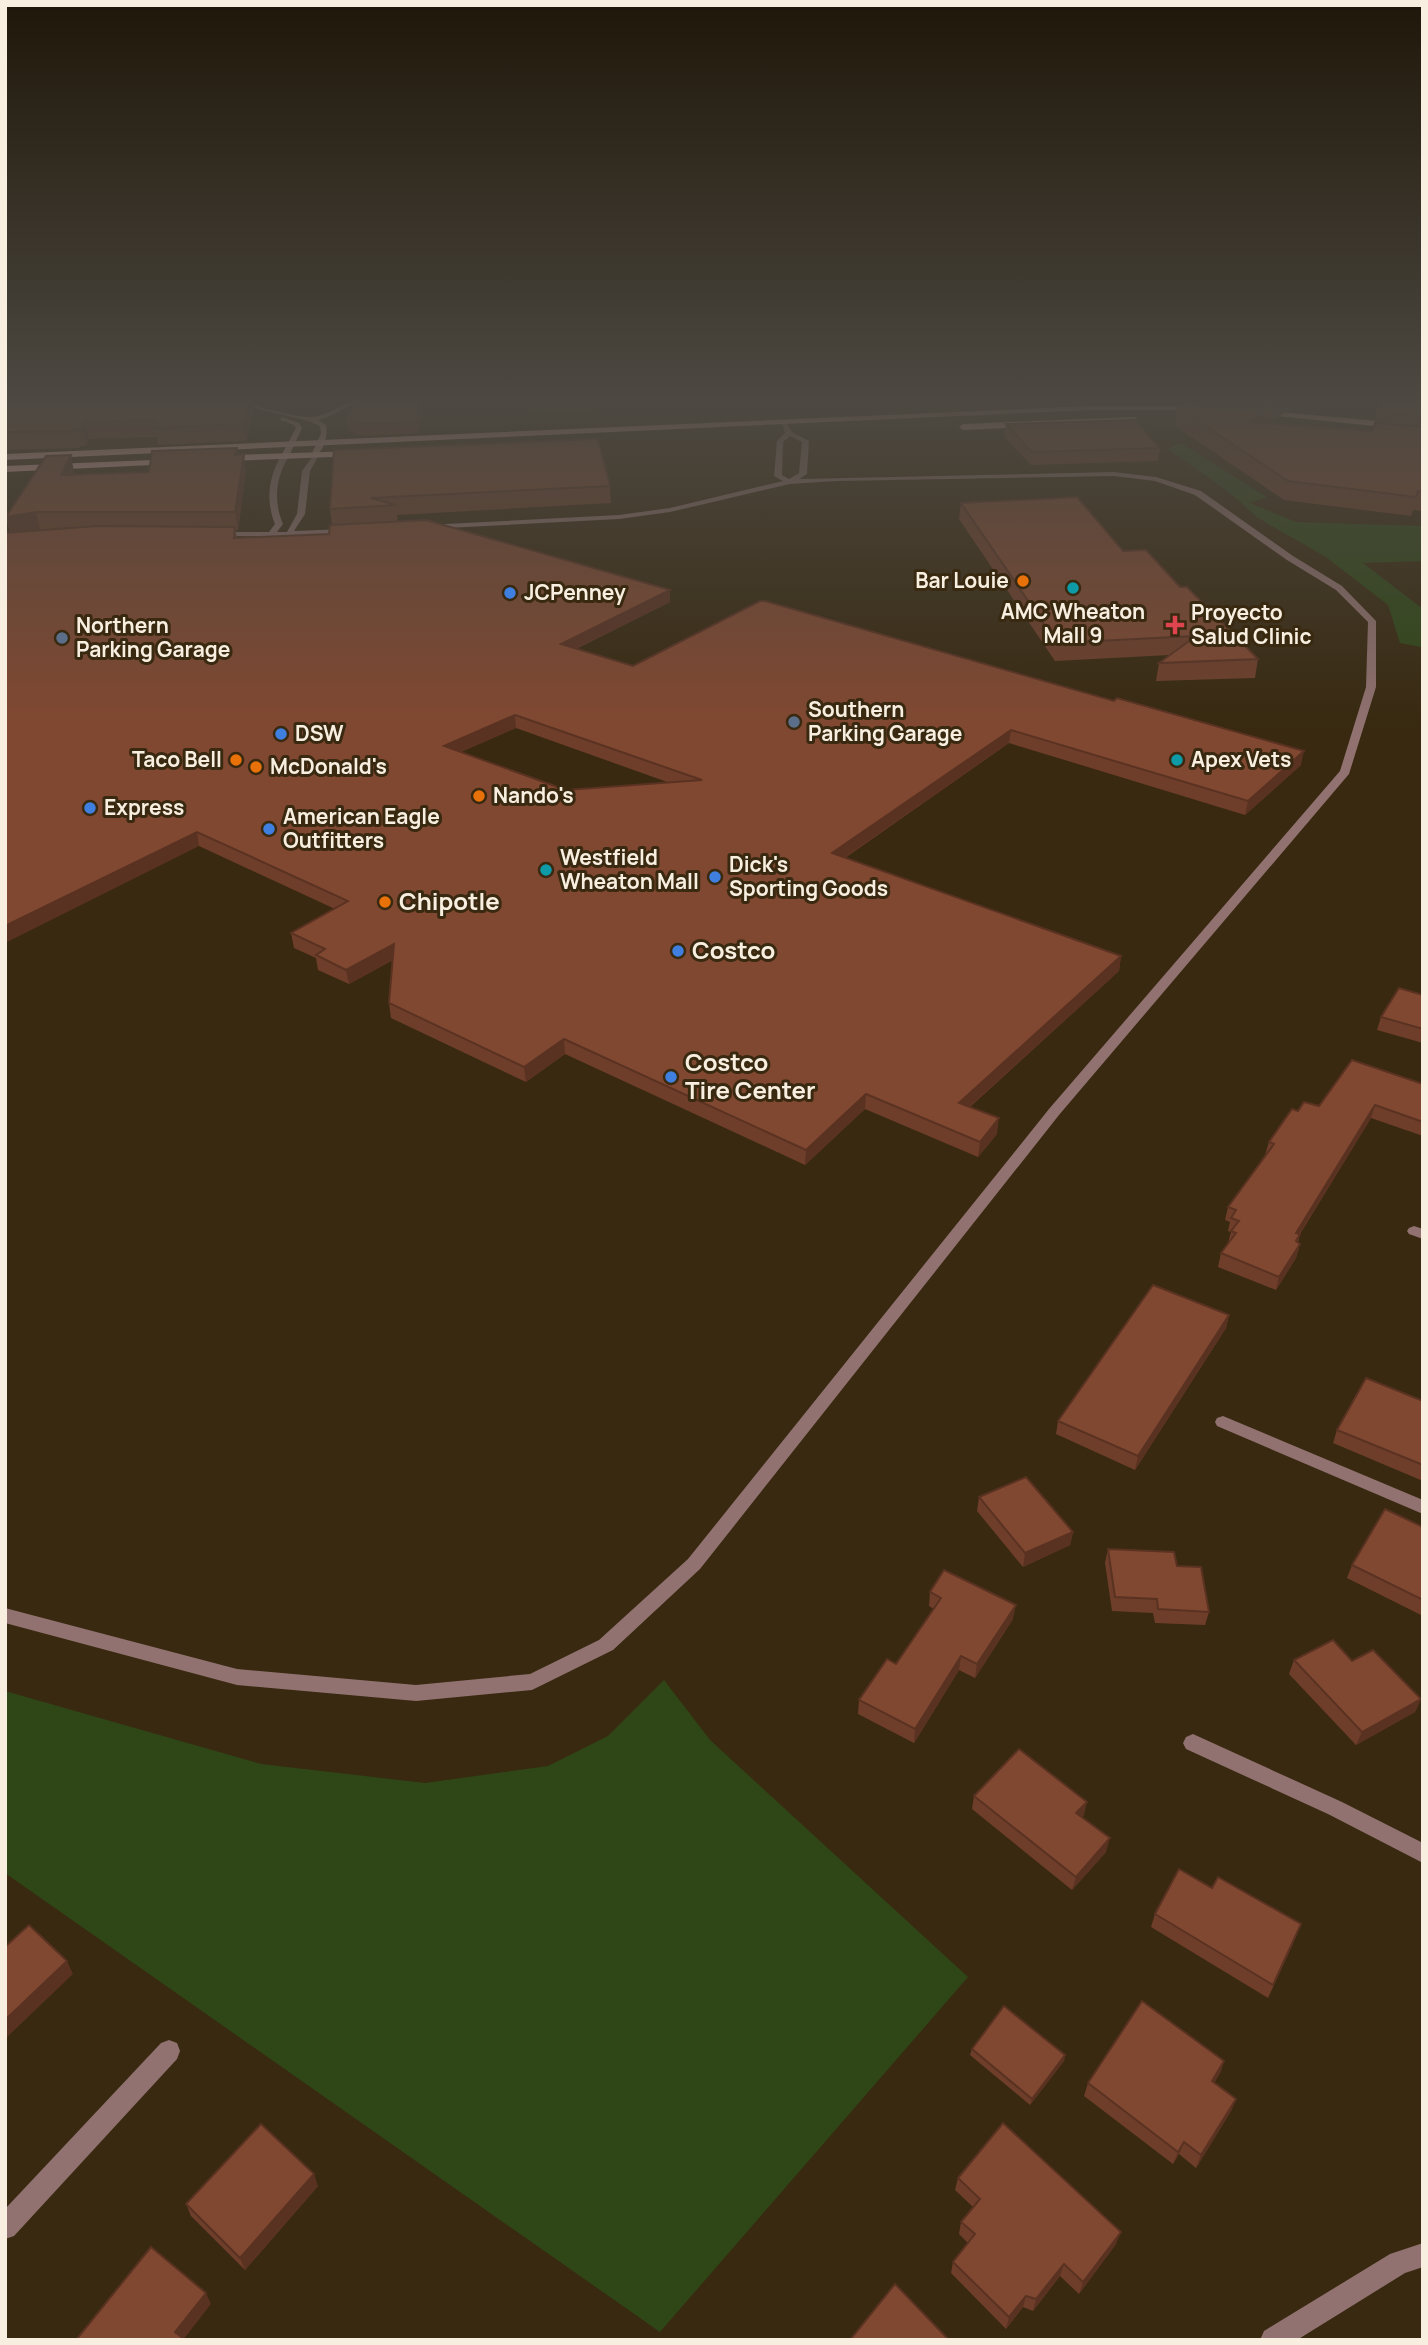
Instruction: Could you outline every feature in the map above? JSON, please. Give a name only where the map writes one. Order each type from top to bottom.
[{"type":"street","points":[[271,534],[279,524],[275,510]]},
{"type":"street","points":[[289,534],[301,510]]},
{"type":"street","points":[[414,527],[619,517],[667,510]]},
{"type":"street","points":[[5,1615],[237,1677],[416,1693],[532,1682],[606,1645],[694,1564],[1054,1112],[1345,772],[1371,687],[1372,621],[1339,588],[1290,558],[1223,510]]},
{"type":"street","points":[[209,534],[289,534],[353,530]]},
{"type":"street","points":[[1223,1422],[1423,1507]]},
{"type":"street","points":[[1193,1743],[1335,1808],[1423,1854]]},
{"type":"street","points":[[5,2227],[169,2051]]},
{"type":"street","points":[[1273,2340],[1399,2263],[1423,2255]]},
{"type":"green space","points":[[1250,510],[1268,510],[1296,522],[1423,526],[1423,561],[1363,563],[1423,609],[1421,647],[1400,643],[1388,605],[1326,557]]},
{"type":"green space","points":[[664,1680],[710,1740],[968,1977],[660,2332],[5,1873],[5,1691],[261,1764],[425,1783],[548,1766],[608,1736]]},
{"type":"building","points":[[10,510],[235,510],[36,512],[6,517]]},
{"type":"building","points":[[966,510],[1088,510],[1123,551],[1146,550],[1180,587],[1187,587],[1258,659],[1159,663],[1196,636],[1057,643]]},
{"type":"building","name":"Westfield Wheaton Mall","points":[[426,520],[670,590],[561,644],[633,666],[760,601],[765,601],[1114,701],[1117,698],[1304,751],[1248,801],[1011,730],[832,853],[1121,956],[959,1103],[999,1118],[980,1142],[866,1094],[806,1150],[564,1039],[524,1067],[389,1003],[394,944],[346,970],[316,955],[325,949],[291,933],[348,901],[197,832],[5,926],[5,533],[97,526],[235,527],[234,538],[329,534],[330,525]],"holes":[[[515,715],[702,780],[566,790],[444,746]]]},
{"type":"building","points":[[1399,988],[1423,995],[1423,1029],[1381,1017]]},
{"type":"building","points":[[1352,1060],[1423,1084],[1423,1122],[1375,1105],[1296,1233],[1300,1234],[1296,1241],[1300,1244],[1279,1277],[1221,1253],[1236,1233],[1231,1231],[1239,1221],[1231,1218],[1236,1210],[1228,1207],[1274,1144],[1269,1142],[1292,1109],[1298,1111],[1304,1102],[1319,1106]]},
{"type":"building","points":[[1153,1285],[1229,1315],[1138,1456],[1058,1421]]},
{"type":"building","points":[[1366,1378],[1423,1401],[1423,1465],[1337,1430]]},
{"type":"building","points":[[1026,1477],[1073,1532],[1025,1553],[979,1497]]},
{"type":"building","points":[[1385,1509],[1423,1527],[1423,1600],[1352,1565]]},
{"type":"building","points":[[1108,1549],[1174,1552],[1177,1566],[1201,1567],[1209,1612],[1158,1609],[1157,1599],[1115,1597]]},
{"type":"building","points":[[944,1570],[1016,1605],[977,1664],[961,1656],[915,1729],[859,1700],[887,1659],[896,1664],[941,1598],[930,1592]]},
{"type":"building","points":[[1333,1640],[1352,1661],[1373,1650],[1421,1699],[1362,1732],[1294,1660]]},
{"type":"building","points":[[1019,1749],[1087,1802],[1076,1813],[1110,1838],[1076,1877],[974,1796]]},
{"type":"building","points":[[1179,1869],[1212,1888],[1218,1877],[1301,1924],[1273,1985],[1155,1914]]},
{"type":"building","points":[[29,1925],[67,1961],[5,2020],[5,1947]]},
{"type":"building","points":[[1142,2001],[1224,2061],[1212,2081],[1236,2099],[1201,2155],[1184,2142],[1178,2152],[1088,2083]]},
{"type":"building","points":[[1004,2006],[1065,2055],[1032,2099],[972,2049]]},
{"type":"building","points":[[1003,2123],[1121,2232],[1083,2282],[1064,2264],[1036,2299],[1026,2296],[1009,2317],[953,2262],[975,2234],[961,2222],[980,2199],[958,2178]]},
{"type":"building","points":[[261,2124],[314,2174],[240,2258],[186,2204]]},
{"type":"building","points":[[151,2247],[206,2293],[175,2332],[185,2340],[76,2340]]},
{"type":"building","points":[[895,2284],[949,2340],[850,2340]]},
{"type":"place","name":"Bar Louie","points":[[1023,581]]},
{"type":"place","name":"AMC Wheaton Mall 9","points":[[1073,588]]},
{"type":"place","name":"JCPenney","points":[[510,593]]},
{"type":"place","name":"Proyecto Salud Clinic","points":[[1175,625]]},
{"type":"place","name":"Northern Parking Garage","points":[[62,638]]},
{"type":"place","name":"Southern Parking Garage","points":[[794,722]]},
{"type":"place","name":"DSW","points":[[281,734]]},
{"type":"place","name":"Taco Bell","points":[[236,760]]},
{"type":"place","name":"Apex Vets","points":[[1177,760]]},
{"type":"place","name":"McDonald's","points":[[256,767]]},
{"type":"place","name":"Nando's","points":[[479,796]]},
{"type":"place","name":"Express","points":[[90,808]]},
{"type":"place","name":"American Eagle Outfitters","points":[[269,829]]},
{"type":"place","name":"Westfield Wheaton Mall","points":[[546,870]]},
{"type":"place","name":"Dick's Sporting Goods","points":[[715,877]]},
{"type":"place","name":"Chipotle","points":[[385,902]]},
{"type":"place","name":"Costco","points":[[678,951]]},
{"type":"place","name":"Costco Tire Center","points":[[671,1077]]}]
